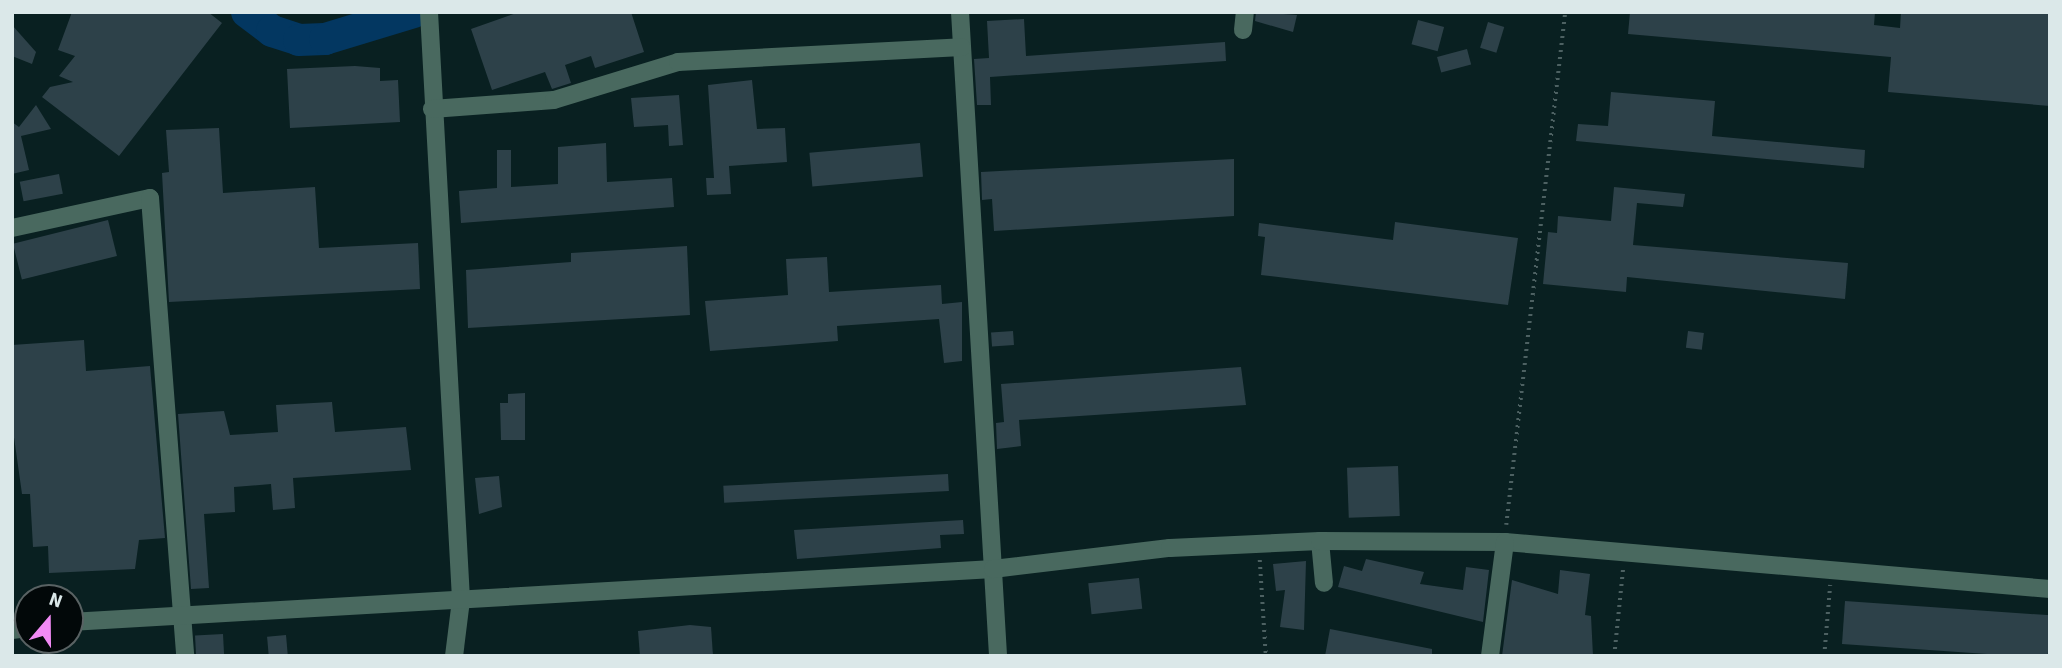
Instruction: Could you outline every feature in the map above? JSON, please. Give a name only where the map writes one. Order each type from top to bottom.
[{"type":"street","points":[[429,12],[432,109],[461,600],[454,656]]},
{"type":"street","points":[[960,12],[998,656]]},
{"type":"street","points":[[432,109],[554,100],[678,62],[962,47]]},
{"type":"street","points":[[12,228],[150,198],[185,656]]},
{"type":"street","points":[[1320,541],[1324,583]]},
{"type":"street","points":[[84,621],[993,569],[1259,544],[1320,541],[1505,542],[2050,589]]},
{"type":"street","points":[[1490,656],[1505,542]]},
{"type":"path","points":[[1505,542],[1565,12]]},
{"type":"path","points":[[1259,544],[1266,656]]},
{"type":"path","points":[[1614,656],[1624,551]]},
{"type":"path","points":[[1824,656],[1831,569]]},
{"type":"building","points":[[72,12],[208,12],[222,23],[119,156],[42,97],[50,87],[73,82],[59,76],[75,56],[58,50]]},
{"type":"building","points":[[519,12],[631,12],[644,52],[595,68],[591,56],[565,65],[571,83],[552,89],[545,72],[492,90],[471,29]]},
{"type":"building","points":[[1256,12],[1297,15],[1293,32],[1255,21]]},
{"type":"building","points":[[1630,12],[1875,12],[1874,25],[1900,28],[1901,12],[2050,12],[2050,106],[1888,92],[1891,57],[1628,34]]},
{"type":"building","points":[[1024,19],[1026,56],[1225,42],[1226,61],[990,77],[991,105],[977,105],[974,59],[989,58],[987,21]]},
{"type":"building","points":[[1418,20],[1444,27],[1438,51],[1412,44]]},
{"type":"building","points":[[1488,22],[1504,27],[1496,53],[1480,48]]},
{"type":"building","points":[[12,25],[36,52],[32,64],[12,56]]},
{"type":"building","points":[[1467,49],[1471,64],[1441,72],[1437,57]]},
{"type":"building","points":[[355,66],[380,68],[380,81],[398,80],[400,122],[290,128],[287,69]]},
{"type":"building","points":[[752,80],[757,129],[785,128],[787,162],[729,166],[731,194],[707,195],[706,178],[714,178],[708,85]]},
{"type":"building","points":[[1611,92],[1715,101],[1712,136],[1865,150],[1864,168],[1576,141],[1578,124],[1608,126]]},
{"type":"building","points":[[679,95],[683,145],[669,146],[668,125],[634,127],[631,98]]},
{"type":"building","points":[[36,105],[51,129],[21,136],[29,170],[12,174],[12,122],[19,127]]},
{"type":"building","points":[[219,128],[223,193],[315,187],[319,248],[418,243],[420,289],[169,302],[162,173],[169,172],[166,130]]},
{"type":"building","points":[[606,143],[607,182],[672,178],[674,207],[461,223],[459,191],[497,188],[497,150],[511,150],[511,187],[558,184],[558,147]]},
{"type":"building","points":[[920,143],[923,177],[812,187],[809,153]]},
{"type":"building","points":[[1234,159],[1234,216],[994,231],[992,199],[982,200],[981,172]]},
{"type":"building","points":[[59,174],[63,194],[24,201],[20,182]]},
{"type":"building","points":[[1614,187],[1685,194],[1683,207],[1637,203],[1633,245],[1848,263],[1845,299],[1627,277],[1626,292],[1543,284],[1548,232],[1557,233],[1558,216],[1611,221]]},
{"type":"building","points":[[108,220],[117,256],[22,280],[13,244]]},
{"type":"building","points":[[1395,222],[1518,238],[1508,305],[1261,275],[1265,237],[1258,236],[1259,223],[1393,240]]},
{"type":"building","points":[[687,246],[690,315],[468,328],[466,270],[571,262],[571,253]]},
{"type":"building","points":[[827,257],[829,292],[941,285],[942,304],[962,302],[962,361],[944,363],[939,319],[837,326],[838,341],[710,351],[705,301],[788,295],[786,259]]},
{"type":"building","points":[[1013,331],[1014,345],[992,347],[991,333]]},
{"type":"building","points":[[1688,331],[1704,333],[1702,350],[1686,348]]},
{"type":"building","points":[[84,340],[86,371],[150,366],[165,538],[139,540],[135,569],[49,573],[48,546],[33,547],[30,494],[22,494],[12,423],[12,345]]},
{"type":"building","points":[[1241,367],[1246,405],[1019,420],[1021,446],[997,449],[996,423],[1004,422],[1001,384]]},
{"type":"building","points":[[525,393],[525,440],[501,440],[500,403],[508,403],[508,394]]},
{"type":"building","points":[[332,402],[335,432],[406,427],[411,470],[293,478],[295,508],[273,510],[271,484],[234,487],[235,512],[204,514],[209,588],[191,589],[178,414],[224,411],[230,435],[278,432],[276,405]]},
{"type":"building","points":[[1398,466],[1400,516],[1349,518],[1347,468]]},
{"type":"building","points":[[948,474],[949,491],[724,503],[723,486]]},
{"type":"building","points":[[499,476],[502,507],[479,514],[475,478]]},
{"type":"building","points":[[963,520],[964,534],[940,535],[941,548],[797,559],[794,530]]},
{"type":"building","points":[[1366,559],[1424,572],[1420,584],[1463,590],[1466,567],[1489,570],[1483,622],[1338,587],[1344,566],[1362,571]]},
{"type":"building","points":[[1306,561],[1304,630],[1280,627],[1285,590],[1276,591],[1273,564]]},
{"type":"building","points":[[1560,570],[1590,574],[1585,615],[1591,616],[1593,656],[1502,656],[1512,580],[1558,594]]},
{"type":"building","points":[[1139,578],[1142,609],[1092,614],[1088,583]]},
{"type":"building","points":[[1845,601],[2050,615],[2048,656],[1842,644]]},
{"type":"building","points":[[690,625],[711,627],[713,656],[640,656],[638,631]]},
{"type":"building","points":[[1330,629],[1432,649],[1432,656],[1325,656]]},
{"type":"building","points":[[223,634],[224,656],[196,656],[195,635]]},
{"type":"building","points":[[286,635],[288,656],[269,656],[267,637]]},
{"type":"waterway","points":[[247,12],[272,31],[299,40],[325,39],[414,12]]}]
